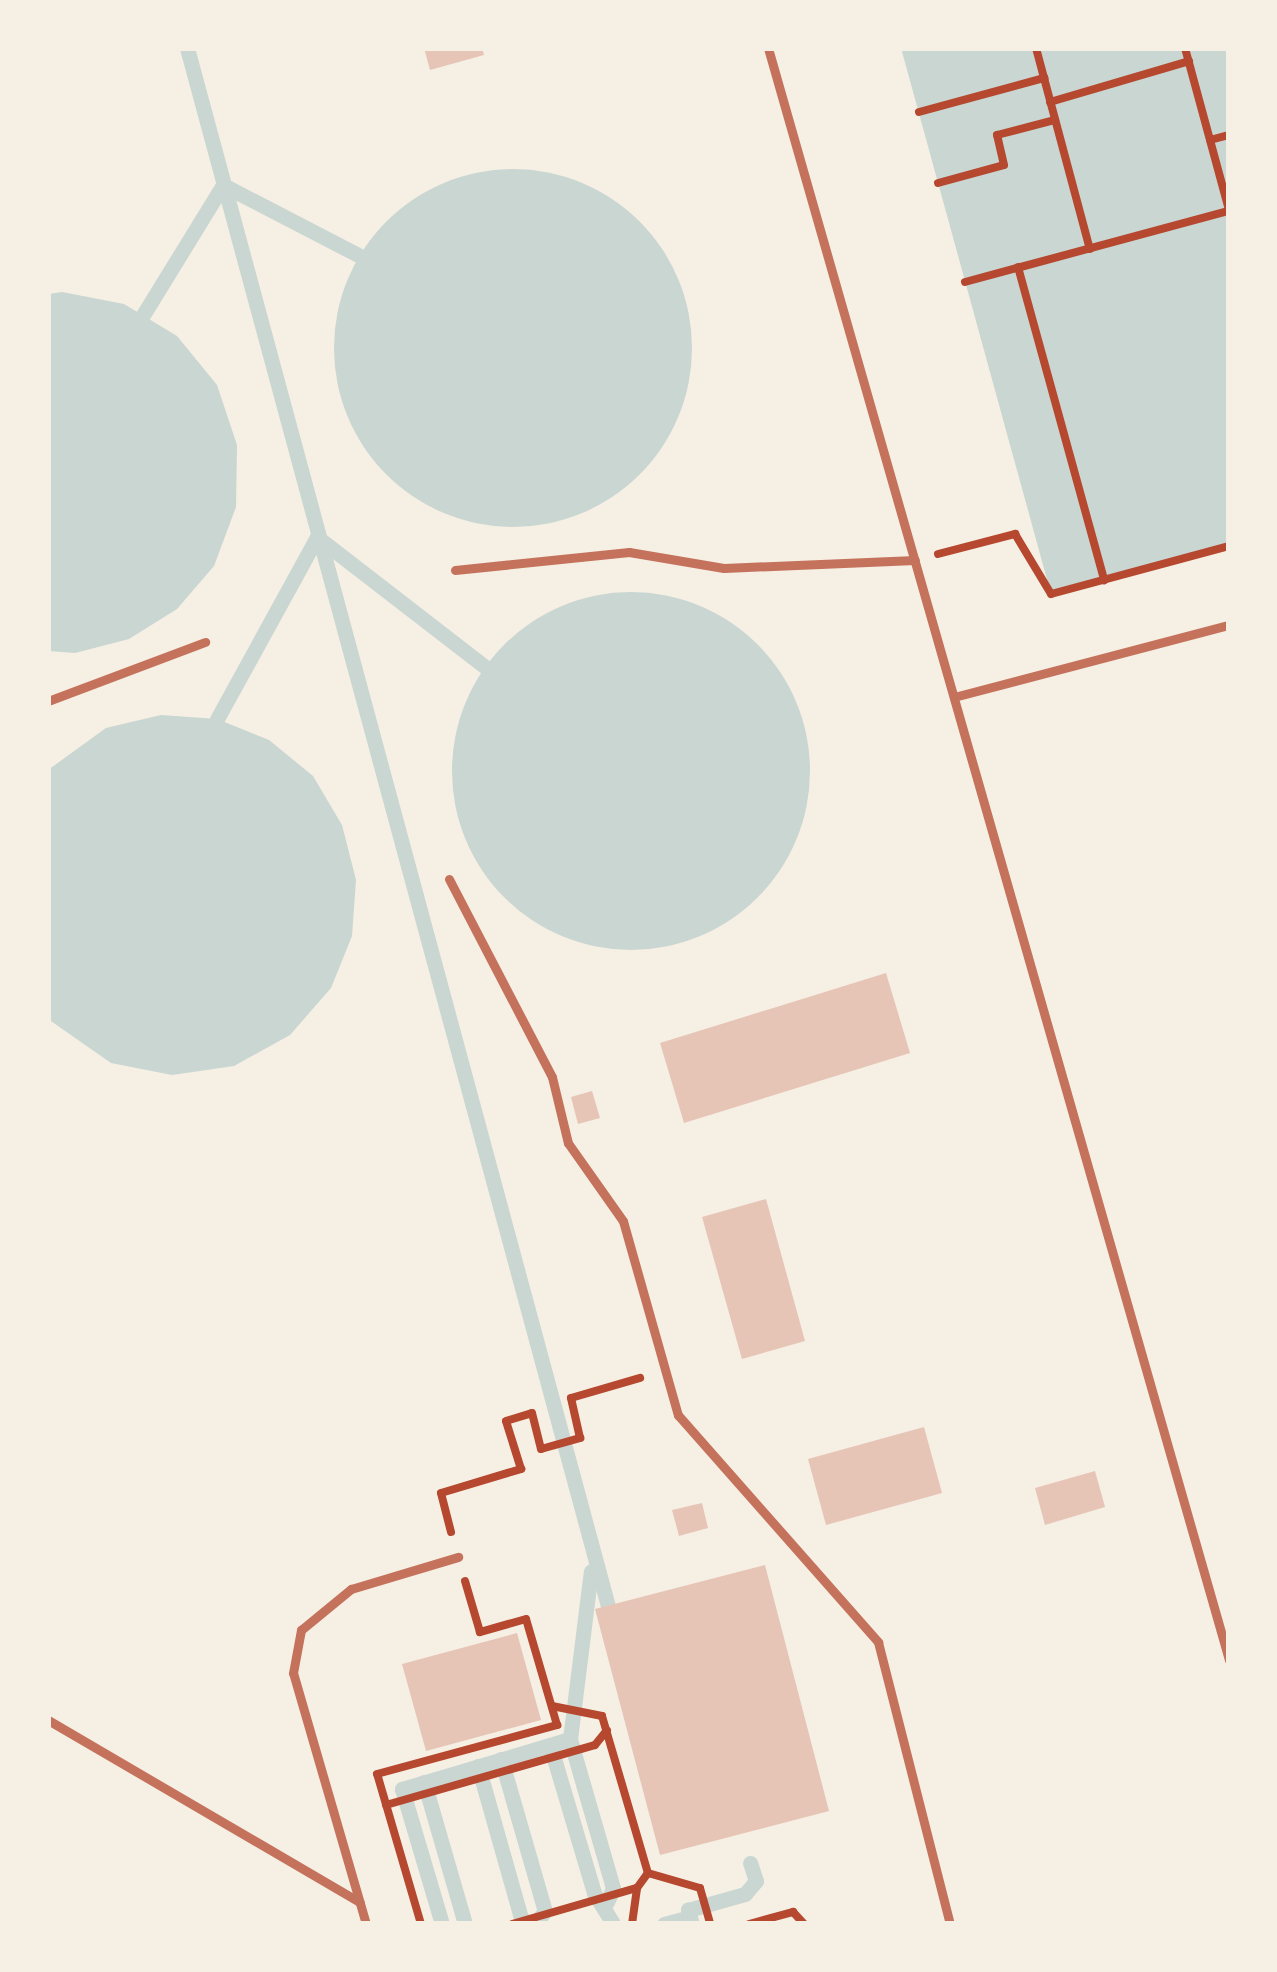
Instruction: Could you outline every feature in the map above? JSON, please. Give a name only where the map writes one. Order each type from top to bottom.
[{"type":"lane","points":[[769,48],[1229,1660]]},
{"type":"lane","points":[[455,569],[629,552],[724,568],[915,560]]},
{"type":"lane","points":[[954,697],[1229,625]]},
{"type":"lane","points":[[48,701],[205,641]]},
{"type":"lane","points":[[449,879],[552,1077],[568,1143],[623,1222],[678,1415],[878,1642],[950,1924]]},
{"type":"lane","points":[[366,1924],[293,1673],[301,1630],[351,1589],[458,1557]]},
{"type":"lane","points":[[48,1720],[360,1902]]},
{"type":"path","points":[[1036,48],[1090,249]]},
{"type":"path","points":[[965,282],[1229,211],[1185,48]]},
{"type":"path","points":[[1050,102],[1189,61]]},
{"type":"path","points":[[919,112],[1044,78]]},
{"type":"path","points":[[938,183],[1004,165],[997,135],[1055,120]]},
{"type":"path","points":[[1210,140],[1229,135]]},
{"type":"path","points":[[1018,268],[1104,580]]},
{"type":"path","points":[[915,560],[1016,534],[1051,594],[1229,546]]},
{"type":"path","points":[[421,1924],[376,1774],[557,1725],[526,1619],[480,1632],[441,1493],[521,1469],[506,1420],[532,1413],[542,1449],[580,1438],[571,1398],[629,1381]]},
{"type":"path","points":[[552,1706],[602,1716],[648,1874]]},
{"type":"path","points":[[386,1805],[586,1748],[607,1730]]},
{"type":"path","points":[[648,1874],[700,1888],[709,1922]]},
{"type":"path","points":[[513,1924],[632,1889],[648,1874]]},
{"type":"path","points":[[631,1923],[632,1889]]},
{"type":"path","points":[[749,1924],[793,1912],[804,1924]]},
{"type":"shaded area","points":[[901,48],[1229,48],[1229,546],[1051,594]]},
{"type":"shaded area","points":[[513,169],[548,172],[581,183],[640,221],[678,280],[689,313],[689,383],[678,416],[640,475],[581,513],[548,524],[513,527],[478,524],[445,513],[386,475],[348,416],[337,383],[334,348],[337,313],[348,280],[386,221],[445,183],[478,172]]},
{"type":"shaded area","points":[[62,292],[124,304],[177,336],[217,385],[237,445],[236,507],[214,566],[177,609],[129,639],[75,653],[48,651],[48,294]]},
{"type":"shaded area","points":[[631,592],[666,595],[700,606],[758,644],[796,702],[807,736],[807,806],[796,840],[758,898],[700,936],[666,947],[631,950],[596,947],[562,936],[504,898],[466,840],[455,806],[452,771],[455,736],[466,702],[504,644],[562,606],[596,595]]},
{"type":"shaded area","points":[[161,715],[217,719],[269,740],[313,776],[342,825],[356,880],[352,936],[331,988],[290,1035],[234,1066],[172,1075],[111,1063],[48,1019],[48,770],[106,728]]},
{"type":"building","points":[[424,48],[482,48],[484,55],[430,70]]},
{"type":"building","points":[[886,973],[910,1053],[684,1123],[660,1043]]},
{"type":"building","points":[[592,1091],[600,1118],[578,1124],[571,1097]]},
{"type":"building","points":[[766,1199],[805,1341],[742,1359],[702,1217]]},
{"type":"building","points":[[924,1427],[942,1493],[826,1525],[808,1459]]},
{"type":"building","points":[[1095,1471],[1105,1507],[1045,1525],[1035,1488]]},
{"type":"building","points":[[702,1503],[708,1528],[679,1536],[672,1510]]},
{"type":"building","points":[[765,1565],[829,1811],[660,1855],[595,1609]]},
{"type":"building","points":[[517,1633],[541,1720],[426,1751],[402,1664]]},
{"type":"waterway","points":[[187,48],[608,1606]]},
{"type":"waterway","points":[[143,315],[223,185],[358,255]]},
{"type":"waterway","points":[[217,719],[317,537],[485,667]]},
{"type":"waterway","points":[[442,1924],[402,1789],[570,1739],[591,1571]]},
{"type":"waterway","points":[[570,1739],[613,1888],[607,1902]]},
{"type":"waterway","points":[[550,1745],[594,1893],[613,1924]]},
{"type":"waterway","points":[[501,1759],[545,1911],[535,1924]]},
{"type":"waterway","points":[[478,1766],[521,1918],[530,1924]]},
{"type":"waterway","points":[[424,1782],[465,1924]]},
{"type":"waterway","points":[[692,1924],[688,1910],[745,1894],[756,1881],[750,1863]]},
{"type":"waterway","points":[[664,1924],[690,1917]]}]
